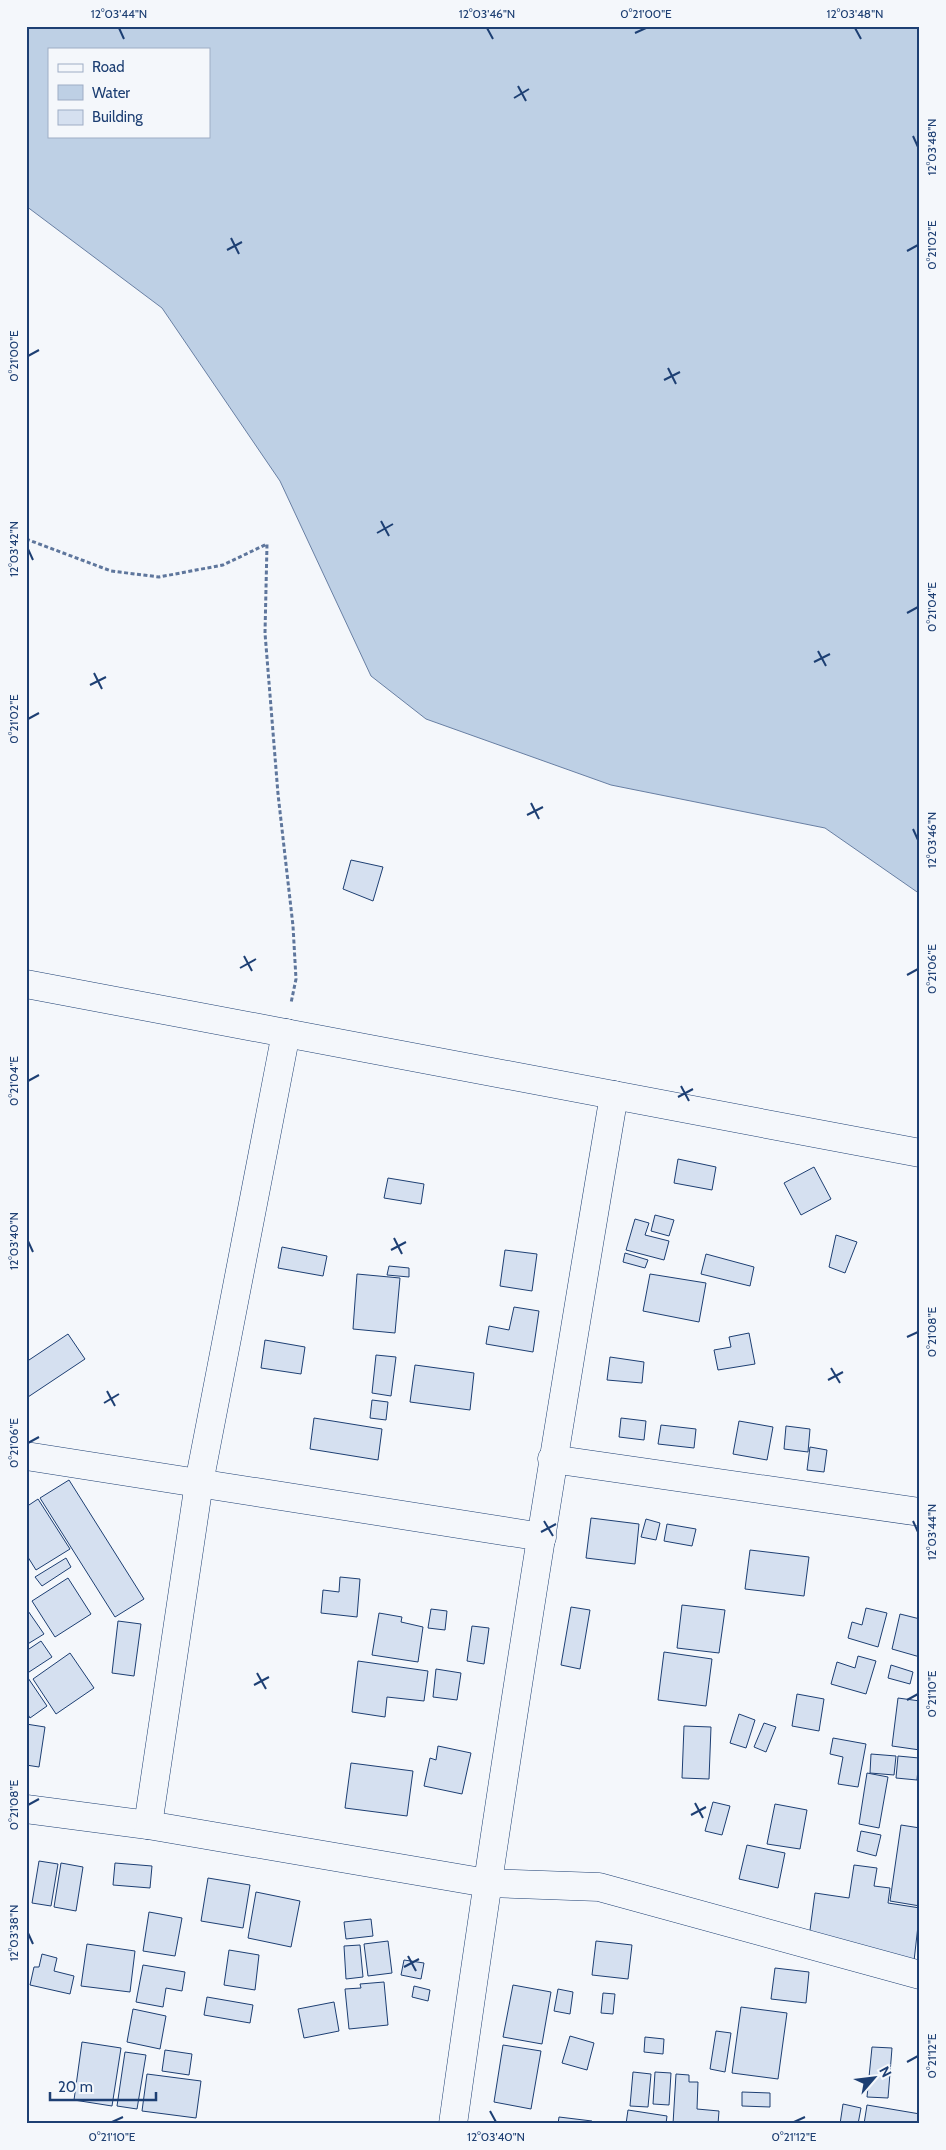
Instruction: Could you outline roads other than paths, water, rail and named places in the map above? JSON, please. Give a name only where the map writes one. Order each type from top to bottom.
[{"type":"street","points":[[26,984],[920,1153]]},
{"type":"street","points":[[148,1825],[199,1483],[286,1033]]},
{"type":"street","points":[[453,2124],[487,1883],[542,1537],[552,1459],[614,1095]]},
{"type":"street","points":[[26,1456],[542,1537]]},
{"type":"street","points":[[552,1459],[920,1512]]},
{"type":"street","points":[[26,1809],[148,1825],[487,1883],[599,1887],[920,1975]]},
{"type":"water","points":[[26,26],[920,26],[920,894],[825,828],[611,785],[426,719],[371,676],[280,481],[162,308],[26,206]]}]
